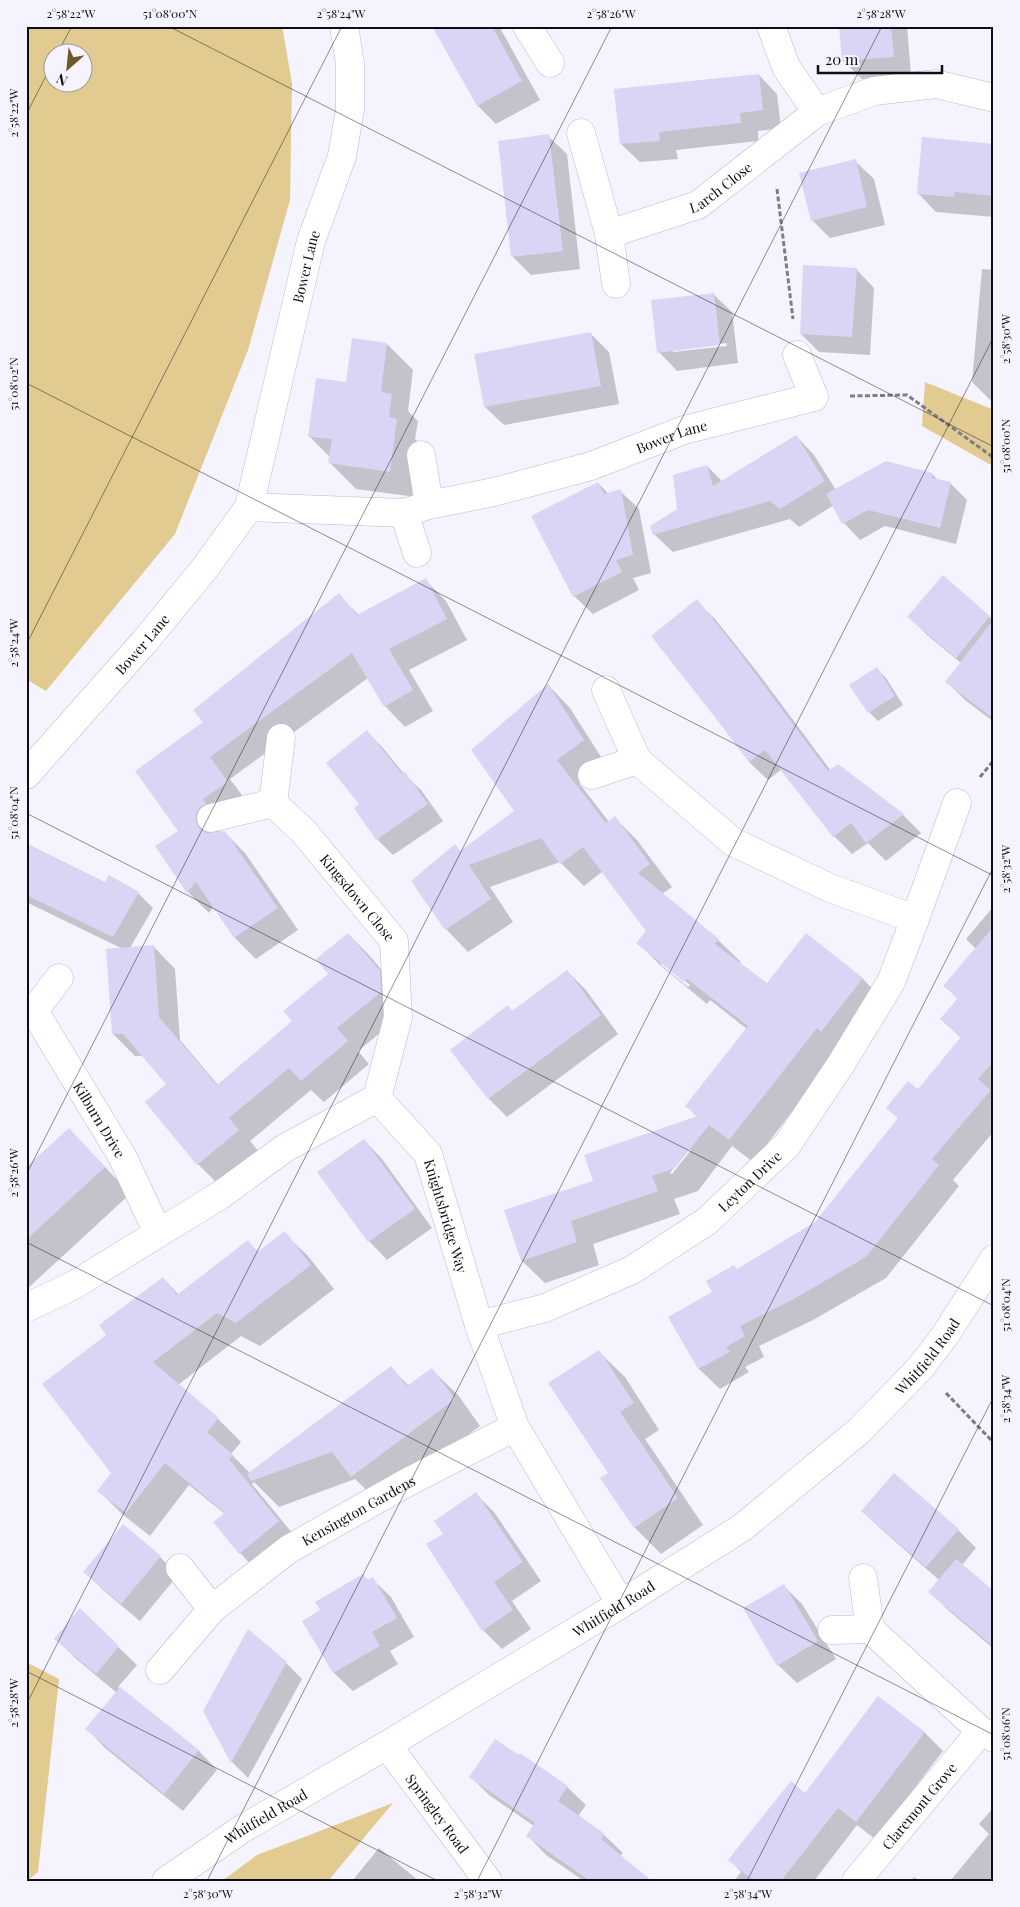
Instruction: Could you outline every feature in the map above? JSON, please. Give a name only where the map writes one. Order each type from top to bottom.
[{"type":"street","name":"Bower Lane","points":[[26,775],[145,641],[205,568],[249,507],[311,241],[342,156],[350,109],[350,64],[344,26]]},
{"type":"street","points":[[527,26],[550,63]]},
{"type":"street","points":[[772,26],[786,67],[817,112]]},
{"type":"street","name":"Larch Close","points":[[609,234],[698,205],[817,112],[874,91],[936,84],[994,98]]},
{"type":"street","points":[[581,133],[609,234],[616,284]]},
{"type":"street","points":[[798,355],[814,397]]},
{"type":"street","name":"Bower Lane","points":[[249,507],[417,509],[494,492],[591,466],[684,430],[814,397]]},
{"type":"street","points":[[417,553],[417,509],[421,455]]},
{"type":"street","points":[[606,690],[637,760],[733,842],[830,888],[915,919]]},
{"type":"street","points":[[211,818],[273,803],[281,738]]},
{"type":"street","points":[[592,775],[637,760]]},
{"type":"street","name":"Kingsdown Close","points":[[273,803],[304,832],[394,941],[398,1017],[377,1098]]},
{"type":"street","name":"Leyton Drive","points":[[478,1325],[545,1308],[632,1270],[707,1221],[787,1145],[841,1064],[891,982],[957,803]]},
{"type":"street","name":"Kilburn Drive","points":[[59,978],[30,1009],[122,1156],[158,1233]]},
{"type":"street","points":[[26,1308],[74,1284],[219,1196],[285,1148],[377,1098]]},
{"type":"street","name":"Knightsbridge Way","points":[[377,1098],[428,1154],[478,1325],[515,1427],[621,1604]]},
{"type":"street","name":"Whitfield Road","points":[[166,1881],[242,1829],[387,1745],[621,1604],[743,1527],[859,1431],[921,1367],[944,1336],[994,1259]]},
{"type":"street","name":"Kensington Gardens","points":[[160,1670],[212,1610],[289,1549],[406,1483],[515,1427]]},
{"type":"street","points":[[180,1568],[212,1610]]},
{"type":"street","points":[[832,1630],[870,1629],[863,1578]]},
{"type":"street","name":"Claremont Grove","points":[[856,1881],[987,1734],[870,1629]]},
{"type":"street","name":"Springley Road","points":[[387,1745],[488,1881]]},
{"type":"path","points":[[772,146],[798,355]]},
{"type":"path","points":[[814,397],[907,395],[994,458]]},
{"type":"path","points":[[921,1367],[994,1443]]},
{"type":"shaded area","points":[[26,26],[282,26],[292,83],[290,200],[248,350],[175,534],[46,691],[26,679]]},
{"type":"shaded area","points":[[925,382],[994,410],[994,468],[922,426]]},
{"type":"shaded area","points":[[26,1662],[59,1679],[38,1872],[27,1881]]},
{"type":"shaded area","points":[[393,1803],[328,1881],[222,1881],[257,1855]]},
{"type":"building","points":[[432,26],[492,26],[522,81],[477,106]]},
{"type":"building","points":[[839,26],[891,26],[894,57],[842,61]]},
{"type":"building","points":[[759,74],[763,110],[740,113],[741,123],[659,132],[660,141],[620,144],[614,89]]},
{"type":"building","points":[[549,134],[563,251],[511,257],[498,141]]},
{"type":"building","points":[[922,137],[994,144],[994,196],[955,192],[954,197],[917,194]]},
{"type":"building","points":[[856,159],[867,207],[811,221],[799,173]]},
{"type":"building","points":[[803,265],[857,268],[852,337],[800,334]]},
{"type":"building","points":[[714,293],[720,345],[657,353],[651,300]]},
{"type":"building","points":[[591,332],[601,386],[484,407],[474,354]]},
{"type":"building","points":[[352,338],[387,343],[381,392],[392,394],[389,417],[397,419],[390,472],[328,463],[332,439],[308,437],[316,378],[346,382]]},
{"type":"building","points":[[796,435],[825,481],[780,509],[770,501],[653,535],[650,526],[677,509],[673,475],[707,465],[713,486]]},
{"type":"building","points":[[886,461],[932,473],[932,478],[951,482],[940,528],[868,510],[842,524],[826,494]]},
{"type":"building","points":[[598,482],[604,494],[621,489],[633,555],[616,560],[622,572],[573,597],[531,516]]},
{"type":"building","points":[[943,575],[990,616],[956,658],[907,617]]},
{"type":"building","points":[[426,578],[447,619],[389,649],[413,690],[384,707],[352,653],[210,757],[228,782],[203,799],[206,804],[200,807],[196,813],[196,822],[200,829],[206,833],[225,831],[278,908],[234,938],[196,882],[187,893],[155,846],[178,831],[135,771],[203,722],[193,710],[339,593],[357,615]]},
{"type":"building","points":[[697,599],[828,771],[838,764],[904,814],[866,843],[851,823],[833,837],[765,750],[749,762],[651,636]]},
{"type":"building","points":[[994,619],[994,719],[945,682]]},
{"type":"building","points":[[877,667],[895,696],[868,713],[849,685]]},
{"type":"building","points":[[548,684],[584,740],[557,760],[606,823],[615,816],[650,864],[638,873],[719,939],[715,944],[767,983],[806,933],[863,978],[821,1032],[817,1028],[729,1140],[709,1125],[675,1168],[652,1176],[658,1191],[571,1221],[577,1242],[521,1261],[504,1210],[593,1181],[584,1155],[698,1116],[685,1106],[748,1026],[687,979],[684,982],[636,943],[646,931],[583,847],[560,864],[541,838],[469,865],[491,899],[445,930],[411,881],[455,844],[460,851],[514,811],[471,750]]},
{"type":"building","points":[[367,730],[402,774],[405,772],[428,804],[376,840],[354,808],[359,804],[326,763]]},
{"type":"building","points":[[26,843],[105,882],[109,875],[139,892],[113,937],[26,895]]},
{"type":"building","points":[[994,926],[994,1065],[992,1063],[978,1079],[991,1090],[932,1159],[939,1165],[866,1257],[792,1300],[740,1326],[745,1336],[726,1347],[730,1352],[698,1369],[668,1317],[712,1292],[706,1281],[734,1265],[737,1269],[815,1222],[898,1118],[886,1108],[908,1081],[918,1089],[961,1037],[940,1019],[958,998],[943,986]]},
{"type":"building","points":[[348,933],[380,971],[381,992],[337,1028],[348,1041],[301,1081],[289,1068],[229,1118],[239,1130],[197,1165],[145,1102],[166,1084],[123,1034],[112,1034],[106,949],[154,945],[159,1017],[217,1085],[292,1021],[283,1011],[328,974],[316,959]]},
{"type":"building","points":[[567,970],[601,1015],[488,1099],[450,1050],[508,1005],[512,1011]]},
{"type":"building","points":[[69,1128],[105,1167],[26,1240],[26,1167]]},
{"type":"building","points":[[364,1139],[415,1209],[368,1242],[317,1172]]},
{"type":"building","points":[[285,1231],[311,1265],[236,1323],[217,1313],[153,1362],[219,1418],[207,1432],[233,1455],[229,1459],[279,1521],[239,1554],[213,1522],[225,1513],[165,1463],[126,1513],[97,1491],[111,1473],[42,1384],[106,1335],[99,1325],[163,1277],[177,1295],[248,1240],[257,1252]]},
{"type":"building","points":[[599,1350],[634,1403],[620,1412],[678,1498],[634,1528],[600,1478],[608,1473],[548,1383]]},
{"type":"building","points":[[391,1366],[407,1386],[432,1368],[455,1399],[351,1477],[332,1452],[251,1481],[247,1474]]},
{"type":"building","points":[[894,1473],[959,1529],[926,1567],[861,1511]]},
{"type":"building","points":[[476,1492],[523,1562],[494,1582],[513,1610],[482,1631],[426,1544],[443,1534],[434,1521]]},
{"type":"building","points":[[123,1524],[161,1556],[121,1604],[83,1572]]},
{"type":"building","points":[[956,1559],[994,1591],[994,1647],[928,1592]]},
{"type":"building","points":[[363,1574],[368,1580],[373,1577],[397,1618],[372,1632],[380,1646],[333,1673],[302,1621],[320,1610],[315,1602]]},
{"type":"building","points":[[784,1584],[818,1641],[777,1666],[743,1608]]},
{"type":"building","points":[[80,1608],[119,1646],[96,1674],[54,1639]]},
{"type":"building","points":[[248,1629],[287,1662],[231,1763],[203,1711]]},
{"type":"building","points":[[120,1687],[199,1750],[164,1794],[85,1729]]},
{"type":"building","points":[[878,1696],[925,1732],[856,1822],[838,1808],[781,1881],[754,1881],[728,1860],[791,1781],[805,1793]]},
{"type":"building","points":[[495,1739],[519,1755],[520,1753],[568,1786],[558,1801],[605,1834],[601,1839],[652,1881],[590,1881],[526,1836],[535,1823],[469,1777]]}]
